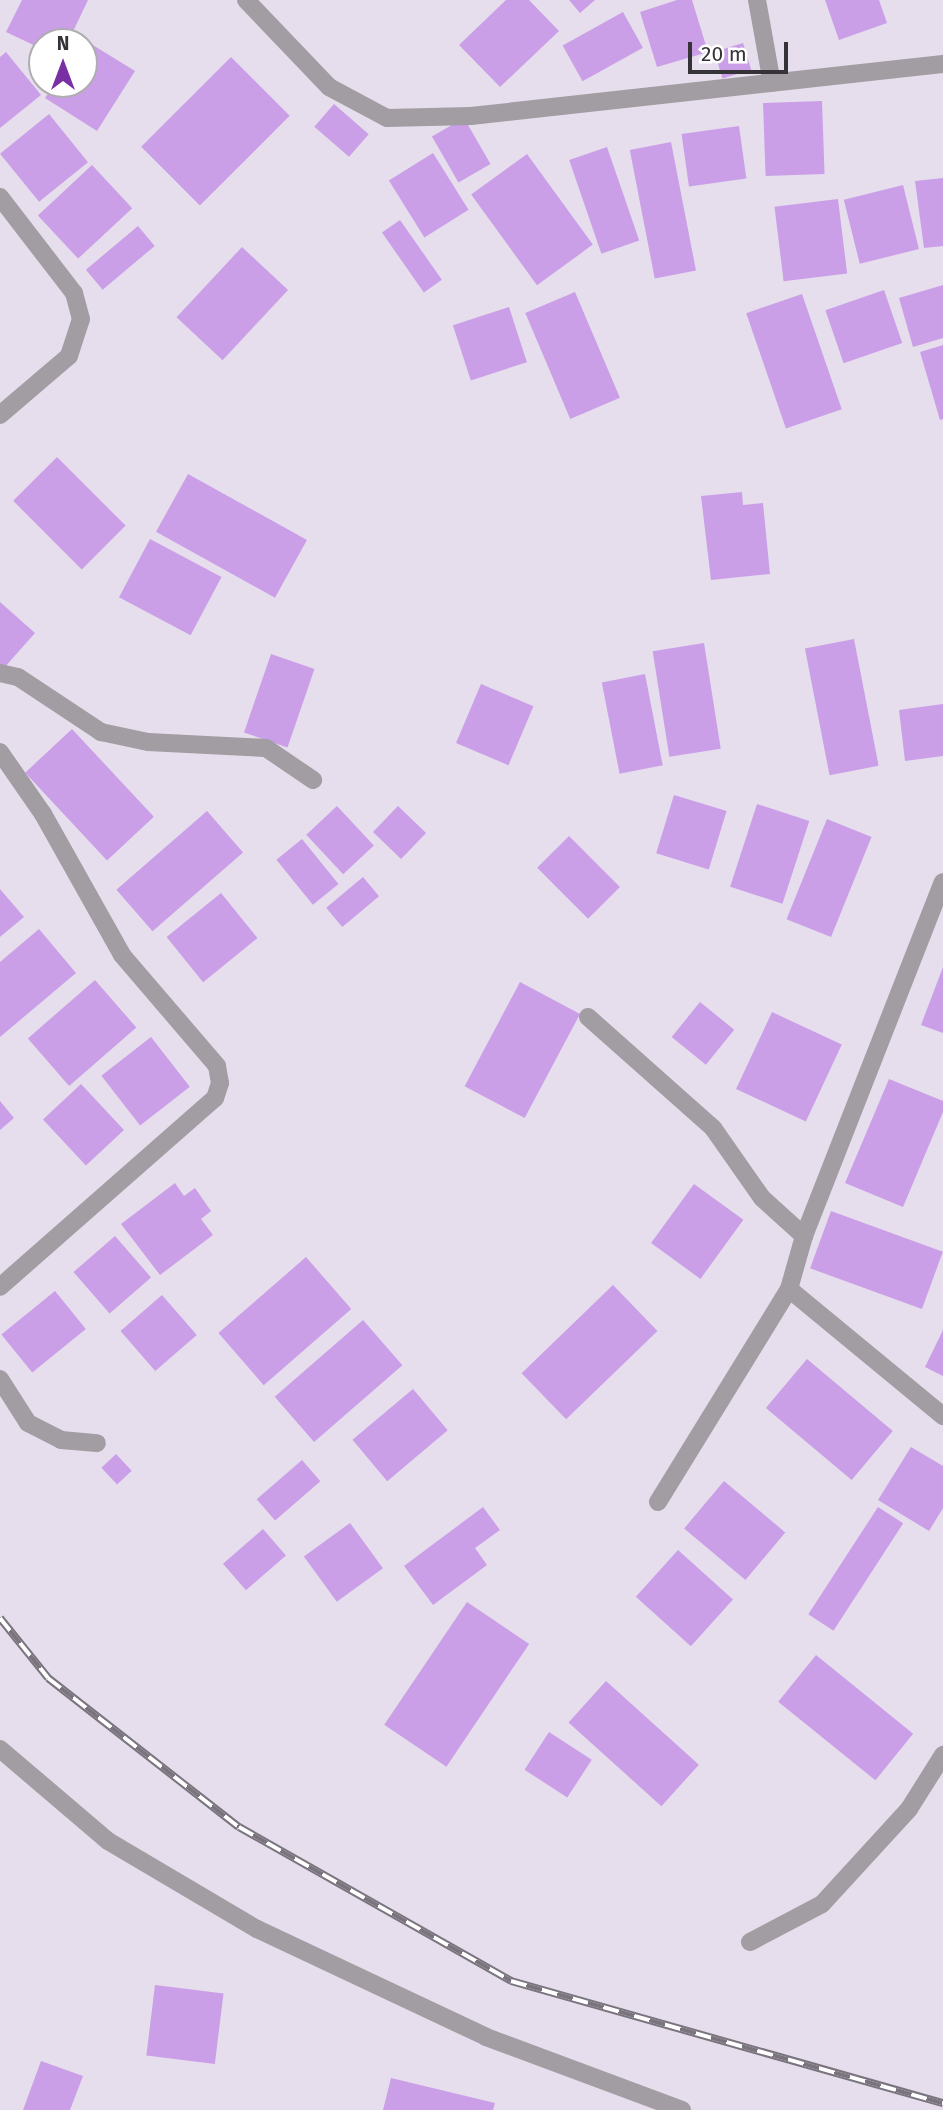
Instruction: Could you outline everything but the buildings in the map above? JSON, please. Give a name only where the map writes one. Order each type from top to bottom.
[{"type":"street","points":[[247,0],[329,87],[387,118],[471,116],[943,64]]},
{"type":"street","points":[[757,0],[772,82]]},
{"type":"street","points":[[0,197],[74,293],[81,319],[69,356],[0,415]]},
{"type":"street","points":[[0,673],[18,677],[101,732],[148,742],[266,748],[313,780]]},
{"type":"street","points":[[0,752],[43,814],[122,955],[217,1066],[220,1083],[215,1098],[0,1287]]},
{"type":"street","points":[[658,1502],[789,1289],[804,1236],[943,882]]},
{"type":"street","points":[[589,1017],[713,1128],[762,1198],[804,1236]]},
{"type":"street","points":[[789,1289],[943,1416]]},
{"type":"street","points":[[0,1379],[27,1423],[61,1440],[97,1443]]},
{"type":"street","points":[[0,1749],[108,1841],[257,1930],[486,2037],[682,2110]]},
{"type":"street","points":[[750,1942],[821,1904],[909,1809],[943,1755]]},
{"type":"railway","points":[[0,1618],[48,1678],[239,1827],[511,1981],[943,2103]]}]
